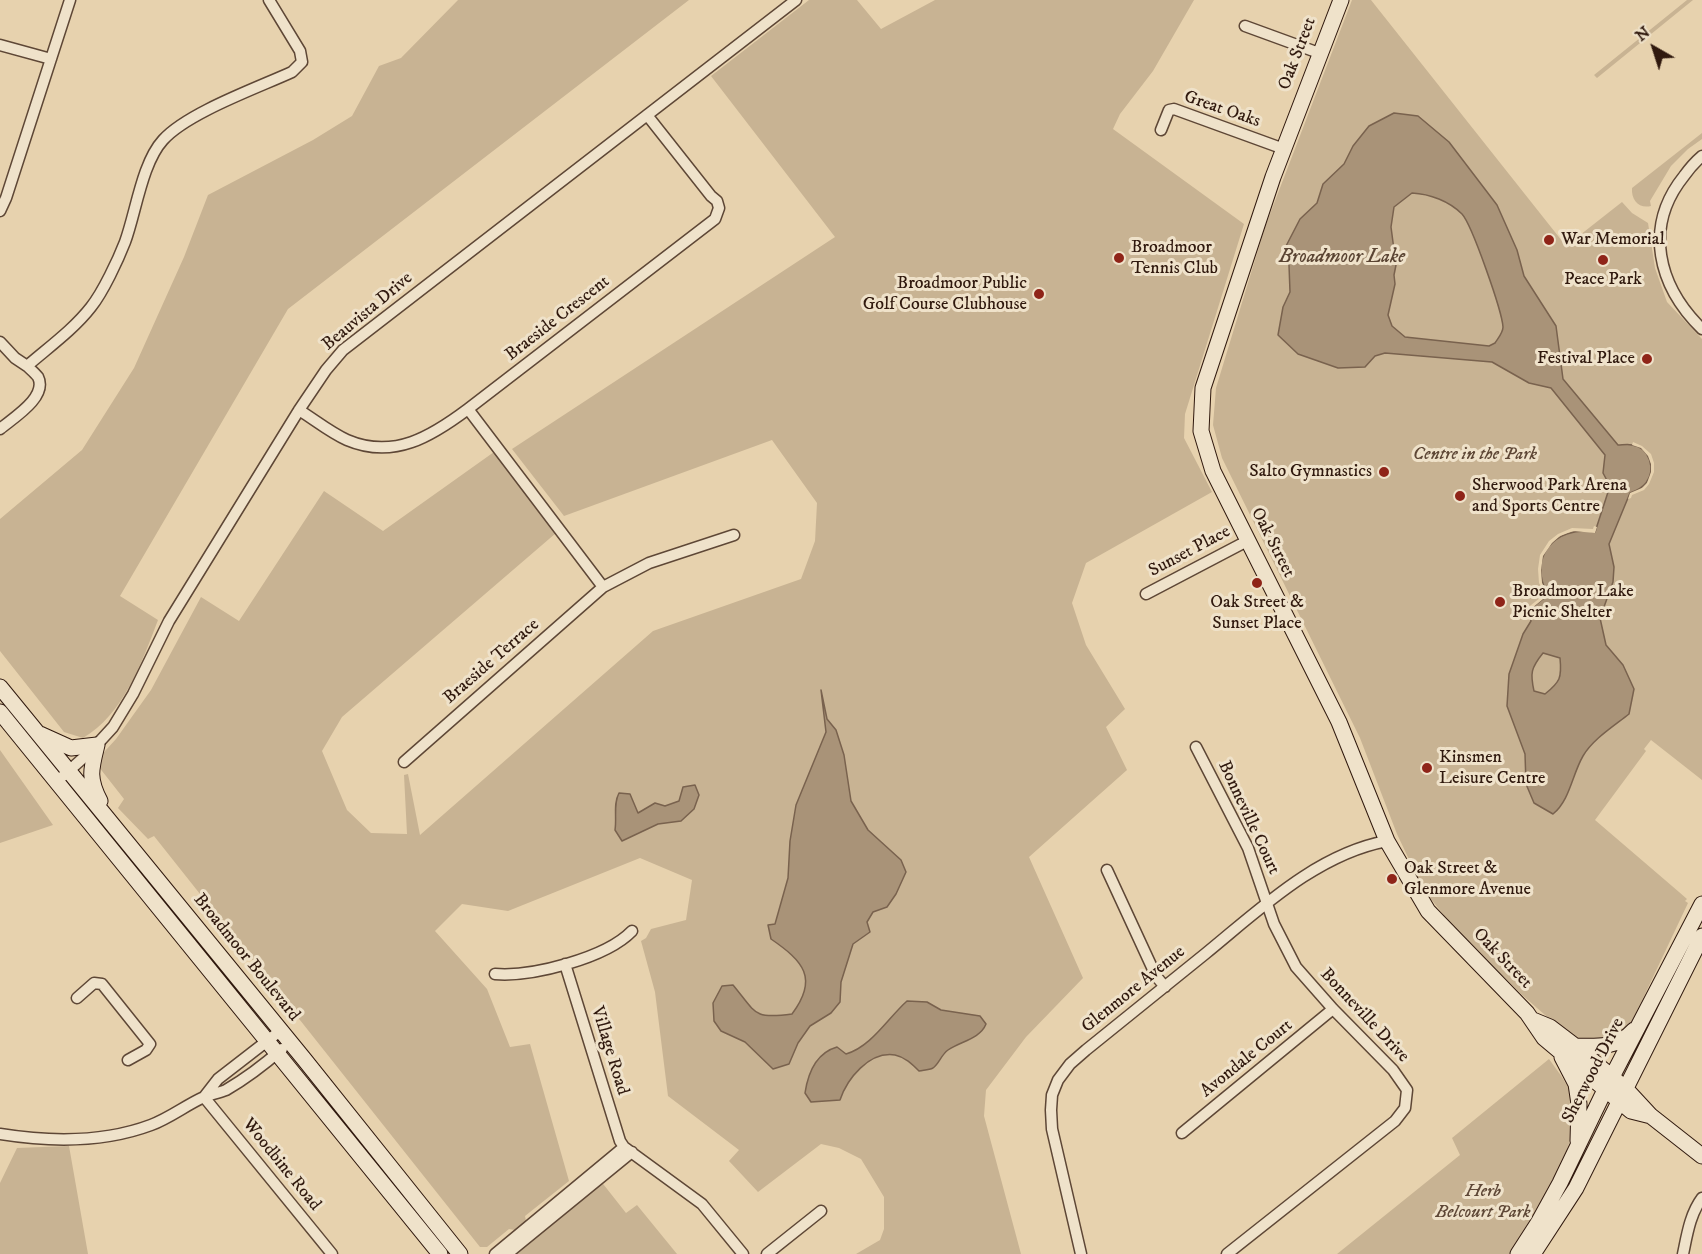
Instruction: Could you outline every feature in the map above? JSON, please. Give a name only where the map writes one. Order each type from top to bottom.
[{"type":"main road","name":"Oak Street","points":[[1341,0],[1284,149],[1203,388],[1200,422],[1214,471],[1339,722],[1387,841],[1428,911],[1533,1020],[1544,1038],[1559,1052],[1609,1083]]},
{"type":"main road","name":"Broadmoor Boulevard","points":[[0,687],[460,1254]]},
{"type":"main road","name":"Broadmoor Boulevard","points":[[0,712],[440,1254]]},
{"type":"main road","points":[[37,733],[71,748],[97,745],[90,772],[91,779],[111,822]]},
{"type":"main road","name":"Sherwood Drive","points":[[1518,1254],[1538,1223],[1702,904]]},
{"type":"main road","name":"Sherwood Drive","points":[[1533,1254],[1576,1188],[1702,936]]},
{"type":"main road","name":"Oak Street","points":[[1533,1020],[1550,1027],[1575,1046],[1609,1083],[1702,1156]]},
{"type":"main road","points":[[1575,1046],[1611,1045],[1620,1041],[1640,1023]]},
{"type":"main road","points":[[1559,1052],[1576,1084],[1580,1128],[1578,1146]]},
{"type":"street","points":[[0,211],[70,0]]},
{"type":"street","points":[[27,366],[93,305],[124,243],[152,155],[163,141],[199,115],[292,72],[302,62],[300,51],[269,0]]},
{"type":"street","name":"Beauvista Drive","points":[[56,782],[97,745],[113,727],[133,694],[169,621],[299,410],[326,370],[343,350],[796,0]]},
{"type":"street","points":[[1245,26],[1320,53]]},
{"type":"street","points":[[0,45],[51,59]]},
{"type":"street","name":"Great Oaks","points":[[1161,130],[1169,110],[1174,110],[1284,149]]},
{"type":"street","name":"Braeside Crescent","points":[[299,410],[348,440],[375,447],[401,446],[420,440],[442,428],[468,409],[715,219],[717,201],[647,116]]},
{"type":"street","points":[[1702,156],[1676,186],[1666,205],[1659,237],[1660,258],[1667,279],[1680,302],[1702,329]]},
{"type":"street","points":[[0,342],[38,377],[40,387],[34,400],[0,429]]},
{"type":"street","points":[[468,409],[603,587]]},
{"type":"street","name":"Braeside Terrace","points":[[404,762],[603,587],[649,564],[734,535]]},
{"type":"street","name":"Sunset Place","points":[[1146,594],[1249,540]]},
{"type":"street","name":"Bonneville Court","points":[[1196,747],[1248,848],[1267,904]]},
{"type":"street","name":"Glenmore Avenue","points":[[1081,1254],[1052,1129],[1052,1095],[1058,1080],[1070,1064],[1267,904],[1300,880],[1334,860],[1375,843],[1387,841]]},
{"type":"street","points":[[1107,870],[1156,976],[1165,987]]},
{"type":"street","name":"Bonneville Drive","points":[[1227,1254],[1395,1121],[1405,1108],[1407,1098],[1405,1084],[1333,1010],[1296,967],[1274,924],[1267,904]]},
{"type":"street","points":[[495,975],[522,975],[565,964],[611,947],[622,941],[632,931]]},
{"type":"street","name":"Village Road","points":[[565,964],[620,1141],[628,1149]]},
{"type":"street","points":[[77,998],[94,983],[102,984],[150,1044],[146,1050],[128,1060]]},
{"type":"street","name":"Avondale Court","points":[[1182,1133],[1333,1010]]},
{"type":"street","points":[[204,1097],[218,1079],[267,1041],[285,1037]]},
{"type":"street","points":[[0,1134],[56,1139],[108,1136],[151,1125],[174,1115],[204,1097],[225,1090],[276,1054],[285,1037]]},
{"type":"street","name":"Woodbine Road","points":[[204,1097],[332,1254]]},
{"type":"street","points":[[495,1254],[628,1149]]},
{"type":"street","points":[[507,1254],[628,1149]]},
{"type":"street","points":[[628,1149],[702,1204],[743,1254]]},
{"type":"street","points":[[1683,1254],[1688,1228],[1702,1198]]},
{"type":"street","points":[[767,1254],[821,1210]]},
{"type":"green space","points":[[458,0],[689,0],[288,309],[120,596],[158,620],[130,686],[109,716],[83,738],[64,732],[0,651],[0,519],[82,450],[134,368],[184,257],[208,195],[313,140],[352,116],[379,66],[401,58]]},
{"type":"green space","points":[[809,0],[857,0],[881,29],[935,0],[1194,0],[1153,71],[1120,114],[1113,129],[1244,224],[1185,414],[1184,438],[1212,492],[1086,563],[1072,603],[1086,645],[1125,709],[1106,727],[1127,770],[1029,857],[1083,978],[1026,1037],[986,1090],[984,1116],[1021,1254],[856,1254],[880,1240],[884,1229],[884,1197],[861,1159],[839,1148],[821,1144],[758,1192],[729,1161],[739,1150],[668,1096],[655,992],[641,941],[646,938],[651,929],[686,920],[692,880],[640,858],[508,911],[462,904],[435,931],[487,989],[510,1047],[530,1044],[569,1181],[525,1216],[526,1221],[515,1230],[509,1229],[487,1247],[480,1247],[154,836],[148,839],[118,808],[124,799],[95,762],[116,739],[151,690],[201,597],[239,621],[324,491],[383,531],[494,452],[556,533],[342,717],[322,751],[347,810],[371,833],[407,834],[404,775],[408,774],[420,835],[653,631],[801,579],[815,541],[817,503],[772,440],[564,516],[512,449],[835,237],[711,76]]},
{"type":"green space","name":"Centre in the Park","points":[[1352,0],[1371,0],[1566,246],[1622,202],[1632,213],[1648,223],[1655,268],[1667,302],[1702,339],[1702,780],[1651,740],[1644,749],[1646,751],[1595,820],[1687,899],[1685,901],[1688,903],[1629,1028],[1620,1035],[1590,1042],[1569,1036],[1521,994],[1450,923],[1423,889],[1397,834],[1360,738],[1222,458],[1213,425],[1216,388],[1265,227]]},
{"type":"green space","points":[[1687,0],[1693,0],[1597,78],[1594,75]]},
{"type":"green space","points":[[1702,133],[1702,139],[1671,166],[1650,201],[1651,206],[1639,205],[1633,196],[1632,188]]},
{"type":"green space","points":[[0,750],[53,825],[0,843]]},
{"type":"green space","name":"Herb Belcourt Park","points":[[1549,1059],[1570,1091],[1574,1103],[1575,1119],[1571,1138],[1553,1181],[1510,1254],[1337,1254],[1460,1155],[1452,1138]]},
{"type":"green space","points":[[69,1146],[88,1254],[0,1254],[0,1183],[17,1148]]},
{"type":"green space","points":[[600,1180],[626,1213],[637,1205],[677,1254],[512,1254]]},
{"type":"water","name":"Broadmoor Lake","points":[[1394,113],[1418,116],[1449,142],[1497,205],[1517,250],[1524,276],[1556,326],[1563,379],[1618,445],[1638,447],[1647,454],[1650,460],[1649,478],[1643,486],[1630,493],[1609,544],[1614,567],[1613,582],[1600,618],[1606,645],[1623,665],[1634,689],[1629,714],[1604,733],[1587,750],[1579,763],[1563,802],[1553,814],[1534,803],[1526,784],[1525,754],[1507,706],[1509,674],[1523,634],[1531,621],[1528,611],[1548,595],[1542,581],[1541,569],[1548,547],[1567,534],[1580,531],[1595,532],[1610,486],[1603,473],[1605,455],[1551,388],[1529,383],[1492,362],[1385,353],[1375,356],[1365,367],[1338,368],[1298,354],[1278,335],[1283,307],[1290,292],[1289,265],[1285,248],[1300,219],[1317,203],[1323,184],[1344,164],[1353,146],[1369,126]],"holes":[[[1412,193],[1445,202],[1457,209],[1467,221],[1498,304],[1503,329],[1495,343],[1489,346],[1405,337],[1392,326],[1388,315],[1395,284],[1396,265],[1391,227],[1394,207]],[[1543,653],[1560,658],[1561,665],[1559,679],[1545,694],[1534,691],[1532,680],[1532,671]]]},
{"type":"water","points":[[821,690],[827,719],[836,730],[844,755],[851,801],[868,830],[901,860],[906,872],[887,907],[873,912],[867,922],[870,932],[853,944],[841,982],[840,1002],[831,1013],[810,1026],[798,1043],[789,1064],[773,1069],[745,1042],[721,1031],[714,1021],[713,1003],[722,986],[733,985],[752,1008],[763,1015],[792,1014],[805,990],[804,971],[792,955],[771,939],[768,925],[775,924],[788,878],[790,841],[796,805],[826,732]]},
{"type":"water","points":[[695,785],[699,795],[694,809],[681,821],[658,824],[622,841],[615,830],[619,793],[630,794],[638,813],[655,803],[665,806],[679,801],[683,787]]},
{"type":"water","points":[[907,1001],[927,1002],[941,1010],[980,1016],[986,1024],[975,1036],[948,1050],[933,1068],[919,1071],[905,1059],[895,1055],[876,1057],[854,1075],[840,1100],[811,1102],[805,1093],[808,1078],[818,1059],[837,1047],[846,1054],[863,1045]]},
{"type":"pier","points":[[1633,442],[1651,454],[1654,472],[1644,490],[1628,499],[1630,493],[1647,483],[1651,472],[1648,456],[1641,448],[1632,445]]},
{"type":"pier","points":[[1594,526],[1597,527],[1595,533],[1573,531],[1560,536],[1552,543],[1543,556],[1541,570],[1542,583],[1548,595],[1526,613],[1526,609],[1545,594],[1539,583],[1538,569],[1540,555],[1549,541],[1572,528],[1593,529]]},
{"type":"place","name":"War Memorial","points":[[1549,240]]},
{"type":"place","name":"Broadmoor Tennis Club","points":[[1119,258]]},
{"type":"place","name":"Peace Park","points":[[1603,260]]},
{"type":"place","name":"Broadmoor Public Golf Course Clubhouse","points":[[1039,294]]},
{"type":"place","name":"Festival Place","points":[[1647,359]]},
{"type":"place","name":"Salto Gymnastics","points":[[1384,472]]},
{"type":"place","name":"Sherwood Park Arena and Sports Centre","points":[[1460,496]]},
{"type":"place","name":"Oak Street & Sunset Place","points":[[1257,583]]},
{"type":"place","name":"Broadmoor Lake Picnic Shelter","points":[[1500,602]]},
{"type":"place","name":"Kinsmen Leisure Centre","points":[[1427,768]]},
{"type":"place","name":"Oak Street & Glenmore Avenue","points":[[1392,879]]}]
